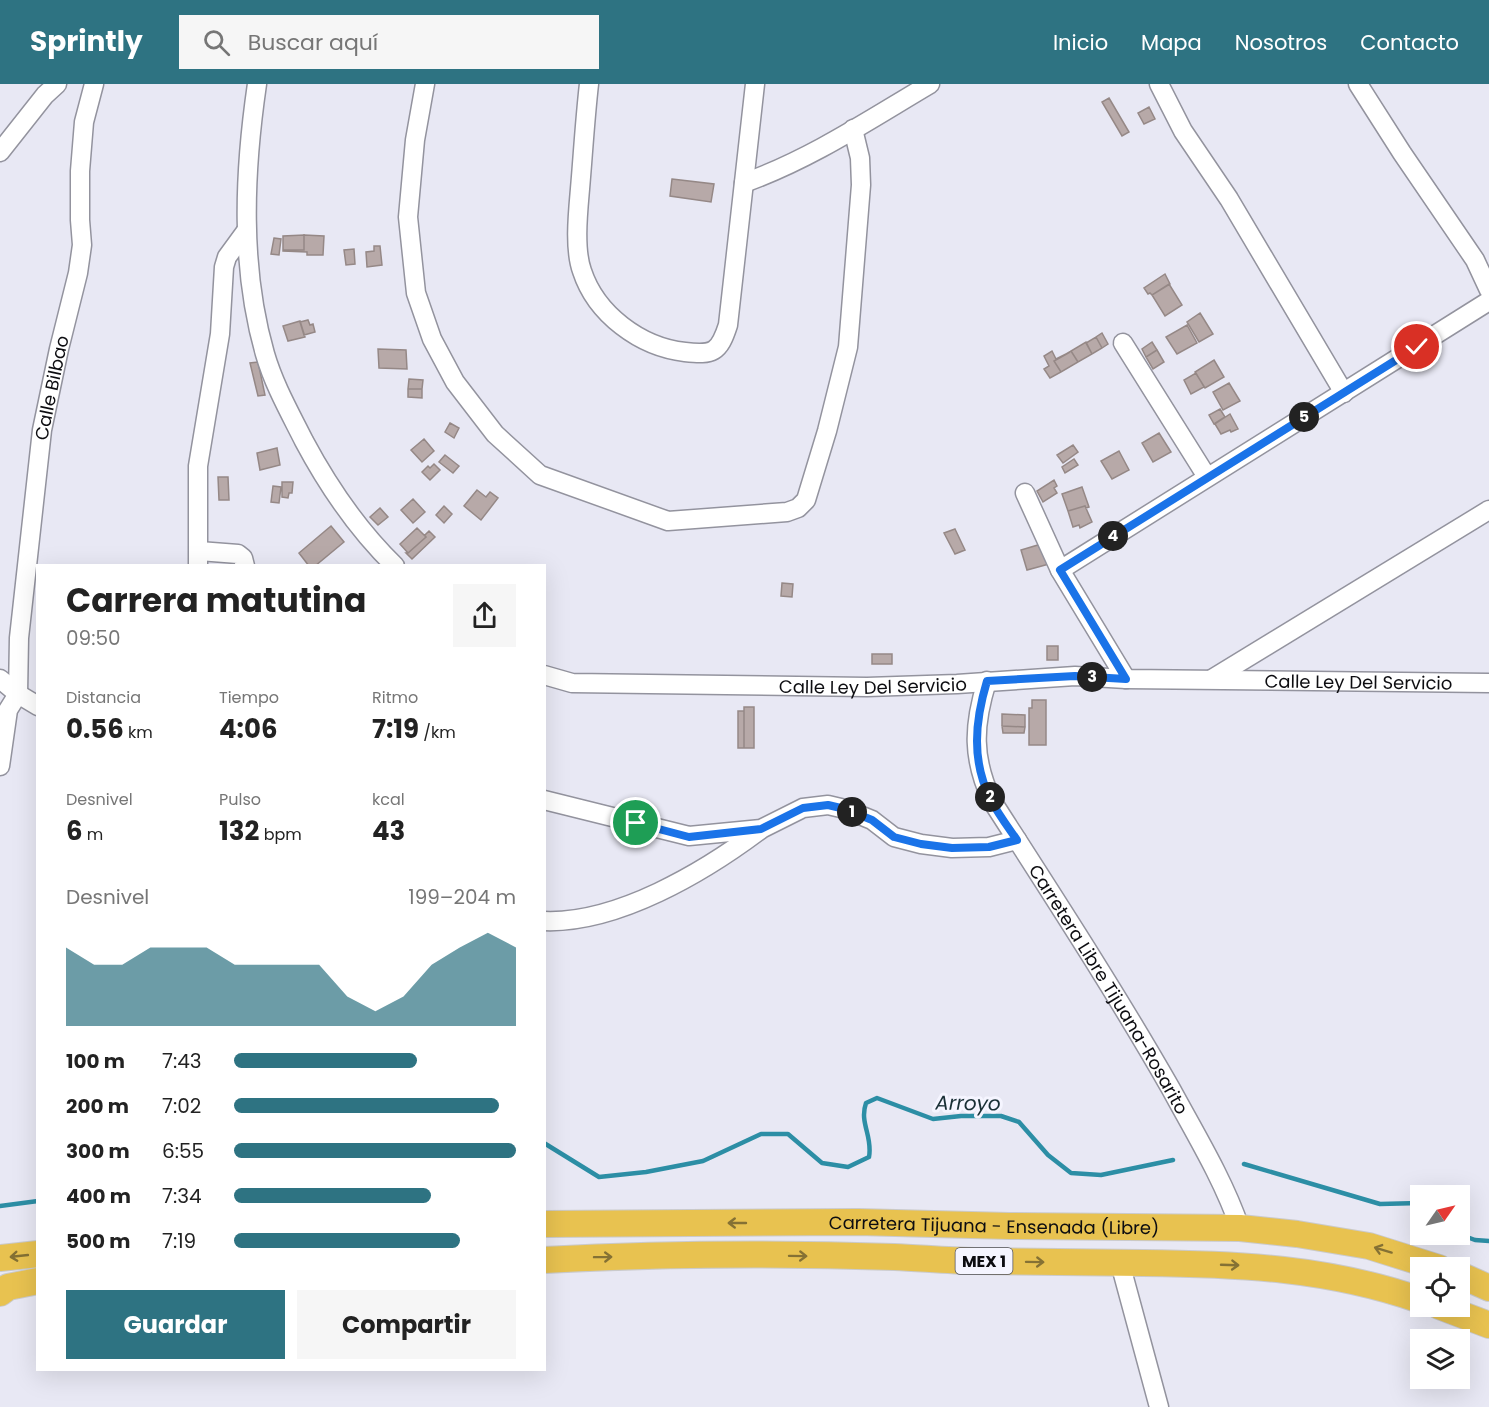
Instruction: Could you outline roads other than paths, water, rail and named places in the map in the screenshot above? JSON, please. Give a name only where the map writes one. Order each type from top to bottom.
[{"type":"highway","name":"Carretera Tijuana - Ensenada (Libre)","points":[[546,1224],[858,1222],[1240,1228],[1360,1244],[1410,1259]]},
{"type":"highway","points":[[0,1258],[36,1254]]},
{"type":"highway","name":"Carretera Tijuana - Ensenada (Libre)","points":[[546,1260],[590,1257],[773,1255],[1233,1265],[1336,1276],[1410,1296]]},
{"type":"highway","points":[[1470,1279],[1489,1288]]},
{"type":"highway","points":[[0,1294],[8,1287],[36,1281]]},
{"type":"highway","points":[[0,1294],[36,1292]]},
{"type":"highway","points":[[1468,1317],[1489,1325]]},
{"type":"street","points":[[0,152],[45,95],[57,84]]},
{"type":"street","name":"Calle Bilbao","points":[[0,766],[8,710],[18,694],[20,638],[42,430],[78,273],[82,245],[80,171],[84,122],[94,84]]},
{"type":"street","points":[[257,84],[250,129],[246,231],[250,281],[265,354],[283,400],[323,478],[393,564]]},
{"type":"street","points":[[425,84],[416,140],[408,217],[416,293],[432,339],[455,382],[495,434],[540,475],[668,521],[787,512],[798,508],[806,500],[827,431],[848,347],[861,185],[860,158],[853,129]]},
{"type":"street","points":[[589,84],[577,227],[581,270],[592,294],[613,318],[638,337],[678,351],[702,354],[714,351],[722,343],[728,326],[755,84]]},
{"type":"street","points":[[744,183],[780,170],[930,84]]},
{"type":"street","points":[[1159,84],[1183,131],[1229,199],[1344,393]]},
{"type":"street","points":[[1358,84],[1475,260],[1489,290]]},
{"type":"street","points":[[244,564],[243,558],[238,554],[199,558],[198,466],[220,334],[224,267],[227,258],[246,231]]},
{"type":"street","points":[[1060,570],[1489,301]]},
{"type":"street","points":[[1123,343],[1207,477]]},
{"type":"street","points":[[1025,493],[1060,570],[1126,679]]},
{"type":"street","points":[[1212,679],[1489,510]]},
{"type":"street","name":"Calle Ley Del Servicio","points":[[546,674],[572,683],[867,687],[1075,676],[1126,679],[1489,683]]},
{"type":"street","points":[[0,679],[36,705]]},
{"type":"street","name":"Carretera Libre Tijuana-Rosarito","points":[[987,681],[979,709],[977,761],[983,782],[992,801],[1107,979],[1163,1076],[1217,1173],[1240,1228]]},
{"type":"street","points":[[546,801],[689,837],[761,829]]},
{"type":"street","points":[[546,921],[574,921],[634,904],[723,857],[761,829],[803,808],[828,805],[845,809],[872,820],[894,837],[921,844],[952,848],[989,847],[1017,840]]},
{"type":"street","points":[[1120,1263],[1159,1407]]},
{"type":"waterway","name":"Arroyo","points":[[546,1144],[599,1177],[646,1172],[703,1161],[761,1134],[788,1134],[822,1163],[848,1167],[869,1157],[870,1149],[864,1110],[866,1103],[877,1098],[933,1119],[1001,1116],[1019,1122],[1048,1155],[1071,1173],[1101,1175],[1173,1160]]},
{"type":"waterway","name":"Arroyo","points":[[1244,1164],[1380,1204],[1410,1203]]},
{"type":"waterway","name":"Arroyo","points":[[0,1206],[36,1201]]},
{"type":"waterway","name":"Arroyo","points":[[1470,1238],[1489,1241]]}]
